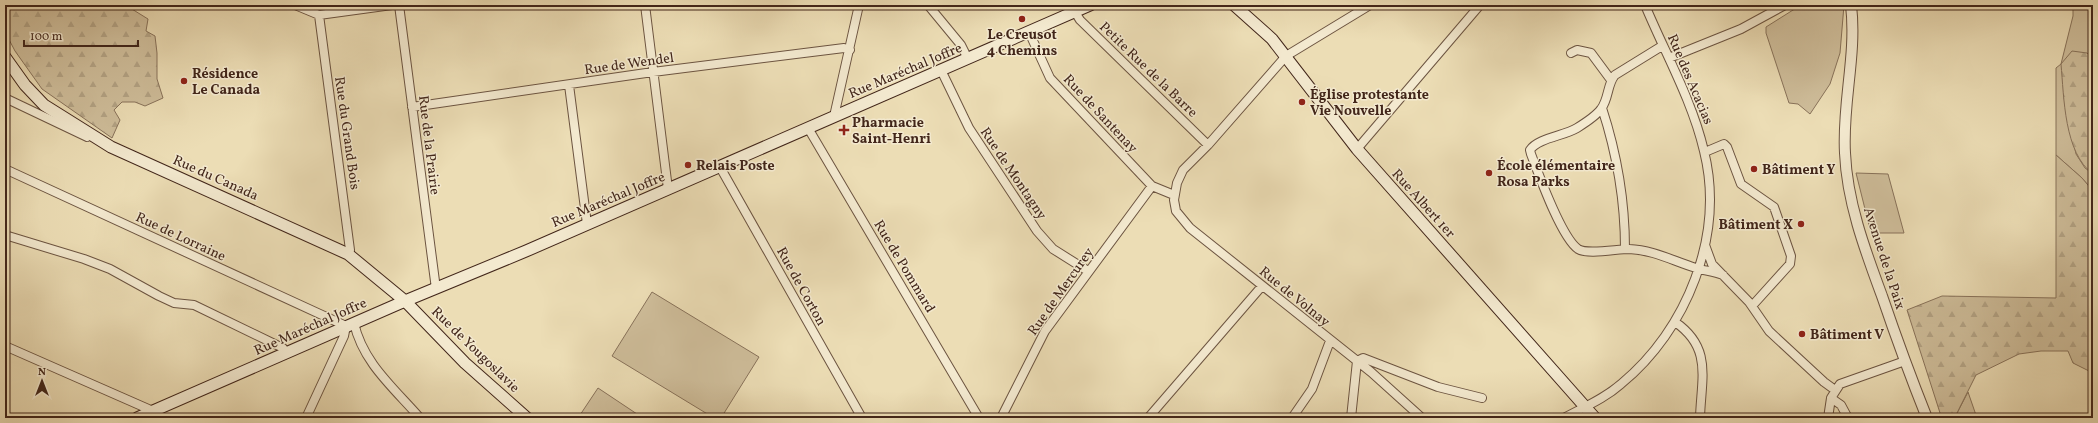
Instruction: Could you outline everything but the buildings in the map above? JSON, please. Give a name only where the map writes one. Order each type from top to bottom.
[{"type":"main road","name":"Rue Maréchal Joffre","points":[[137,418],[154,414],[405,300],[436,289],[588,224],[1090,5]]},
{"type":"main road","name":"Rue Albert 1er","points":[[1234,5],[1266,32],[1357,150],[1595,418]]},
{"type":"main road","points":[[6,60],[25,85],[44,105],[111,147]]},
{"type":"main road","name":"Rue du Canada","points":[[111,147],[348,254],[405,300]]},
{"type":"main road","name":"Rue de Yougoslavie","points":[[405,300],[465,363],[527,418]]},
{"type":"street","points":[[295,5],[319,15],[392,5]]},
{"type":"street","name":"Rue de la Prairie","points":[[399,5],[436,289]]},
{"type":"street","points":[[645,5],[668,189]]},
{"type":"street","points":[[837,115],[835,112],[859,5]]},
{"type":"street","points":[[928,5],[961,45],[968,59]]},
{"type":"street","points":[[1208,144],[1286,56],[1370,5]]},
{"type":"street","points":[[1357,150],[1480,5]]},
{"type":"street","name":"Rue des Acacias","points":[[1564,418],[1612,392],[1633,374],[1652,353],[1675,322],[1688,297],[1705,245],[1709,221],[1709,196],[1705,152],[1690,105],[1662,46],[1645,5]]},
{"type":"street","points":[[1669,58],[1741,29],[1785,5]]},
{"type":"street","name":"Avenue de la Paix","points":[[1851,5],[1854,29],[1844,118],[1845,154],[1848,181],[1862,240],[1927,418]]},
{"type":"street","name":"Petite Rue de la Barre","points":[[1075,12],[1080,20],[1208,144]]},
{"type":"street","name":"Rue du Grand Bois","points":[[319,15],[340,166],[350,250],[348,254]]},
{"type":"street","name":"Rue de Santenay","points":[[1029,32],[1050,78],[1152,186],[1174,195]]},
{"type":"street","points":[[1662,46],[1623,69],[1611,80],[1602,108],[1576,128],[1533,145],[1530,150],[1531,154],[1548,197],[1564,230],[1578,249],[1585,251],[1625,249],[1650,251],[1698,269],[1723,275]]},
{"type":"street","name":"Rue de Wendel","points":[[412,108],[653,72],[844,48],[850,50]]},
{"type":"street","points":[[1571,53],[1577,50],[1591,52],[1611,80]]},
{"type":"street","name":"Rue de Montagny","points":[[941,70],[969,128],[1037,231],[1053,249],[1088,271]]},
{"type":"street","points":[[569,85],[588,224]]},
{"type":"street","name":"Rue du Canada","points":[[5,98],[111,147]]},
{"type":"street","points":[[31,111],[37,112],[44,105]]},
{"type":"street","points":[[1602,108],[1610,134],[1620,180],[1624,211],[1625,249]]},
{"type":"street","name":"Rue de Pommard","points":[[808,128],[979,418]]},
{"type":"street","name":"Rue de Volnay","points":[[1208,144],[1183,170],[1176,183],[1174,195],[1176,211],[1180,218],[1330,341],[1357,361],[1422,418]]},
{"type":"street","points":[[1705,152],[1724,144],[1727,147],[1741,184],[1774,206],[1788,245],[1791,256],[1790,264],[1752,306]]},
{"type":"street","name":"Rue de Corton","points":[[720,167],[862,418]]},
{"type":"street","name":"Rue de Lorraine","points":[[5,169],[350,325]]},
{"type":"street","name":"Rue de Mercurey","points":[[1001,418],[1045,331],[1152,186]]},
{"type":"street","points":[[5,235],[84,259],[110,269],[174,303],[194,305],[284,348],[286,353]]},
{"type":"street","points":[[1705,245],[1712,264],[1752,306],[1770,331],[1824,382],[1835,390]]},
{"type":"street","points":[[1148,418],[1262,286]]},
{"type":"street","points":[[1675,322],[1688,331],[1694,340],[1702,359],[1703,380],[1700,418]]},
{"type":"street","points":[[306,418],[350,325]]},
{"type":"street","points":[[350,325],[374,368],[420,418]]},
{"type":"street","points":[[1292,418],[1312,389],[1330,341]]},
{"type":"street","points":[[5,346],[154,414]]},
{"type":"street","points":[[1351,418],[1357,361],[1363,358],[1438,387],[1482,398]]},
{"type":"street","points":[[1828,418],[1831,398],[1840,384],[1905,361]]},
{"type":"street","points":[[1831,398],[1841,406],[1848,418]]},
{"type":"green space","points":[[5,5],[127,6],[148,19],[146,31],[155,36],[157,53],[157,79],[163,98],[145,106],[135,102],[122,102],[114,110],[120,120],[112,138],[42,89],[15,51],[5,32]]},
{"type":"green space","points":[[1801,5],[1844,5],[1840,53],[1830,84],[1810,114],[1798,104],[1789,103],[1766,33],[1766,27]]},
{"type":"green space","points":[[2073,5],[2093,5],[2093,58],[2087,53],[2064,98],[2076,154],[2085,168],[2093,174],[2093,191],[2082,178],[2056,155],[2056,68],[2061,64],[2073,16]]},
{"type":"green space","points":[[2072,51],[2087,53],[2093,58],[2093,174],[2083,165],[2076,153],[2067,124],[2061,64]]},
{"type":"green space","points":[[2056,155],[2082,178],[2093,191],[2093,373],[2073,363],[2068,351],[2041,351],[2019,354],[1976,375],[1955,417],[1941,416],[1907,310],[1942,296],[2056,298]]},
{"type":"green space","points":[[1856,173],[1888,174],[1904,233],[1871,233]]},
{"type":"green space","points":[[652,292],[759,357],[721,418],[714,418],[612,356]]},
{"type":"green space","points":[[598,388],[643,418],[578,418]]},
{"type":"green space","points":[[1968,392],[1977,418],[1942,418],[1941,416],[1955,417]]},
{"type":"place","name":"Le Creusot 4 Chemins","points":[[1022,19]]},
{"type":"place","name":"Résidence Le Canada","points":[[184,81]]},
{"type":"place","name":"Église protestante Vie Nouvelle","points":[[1302,102]]},
{"type":"place","name":"Pharmacie Saint-Henri","points":[[844,130]]},
{"type":"place","name":"Relais Poste","points":[[688,165]]},
{"type":"place","name":"Bâtiment Y","points":[[1754,169]]},
{"type":"place","name":"École élémentaire Rosa Parks","points":[[1489,173]]},
{"type":"place","name":"Bâtiment X","points":[[1801,224]]},
{"type":"place","name":"Bâtiment V","points":[[1802,334]]}]
